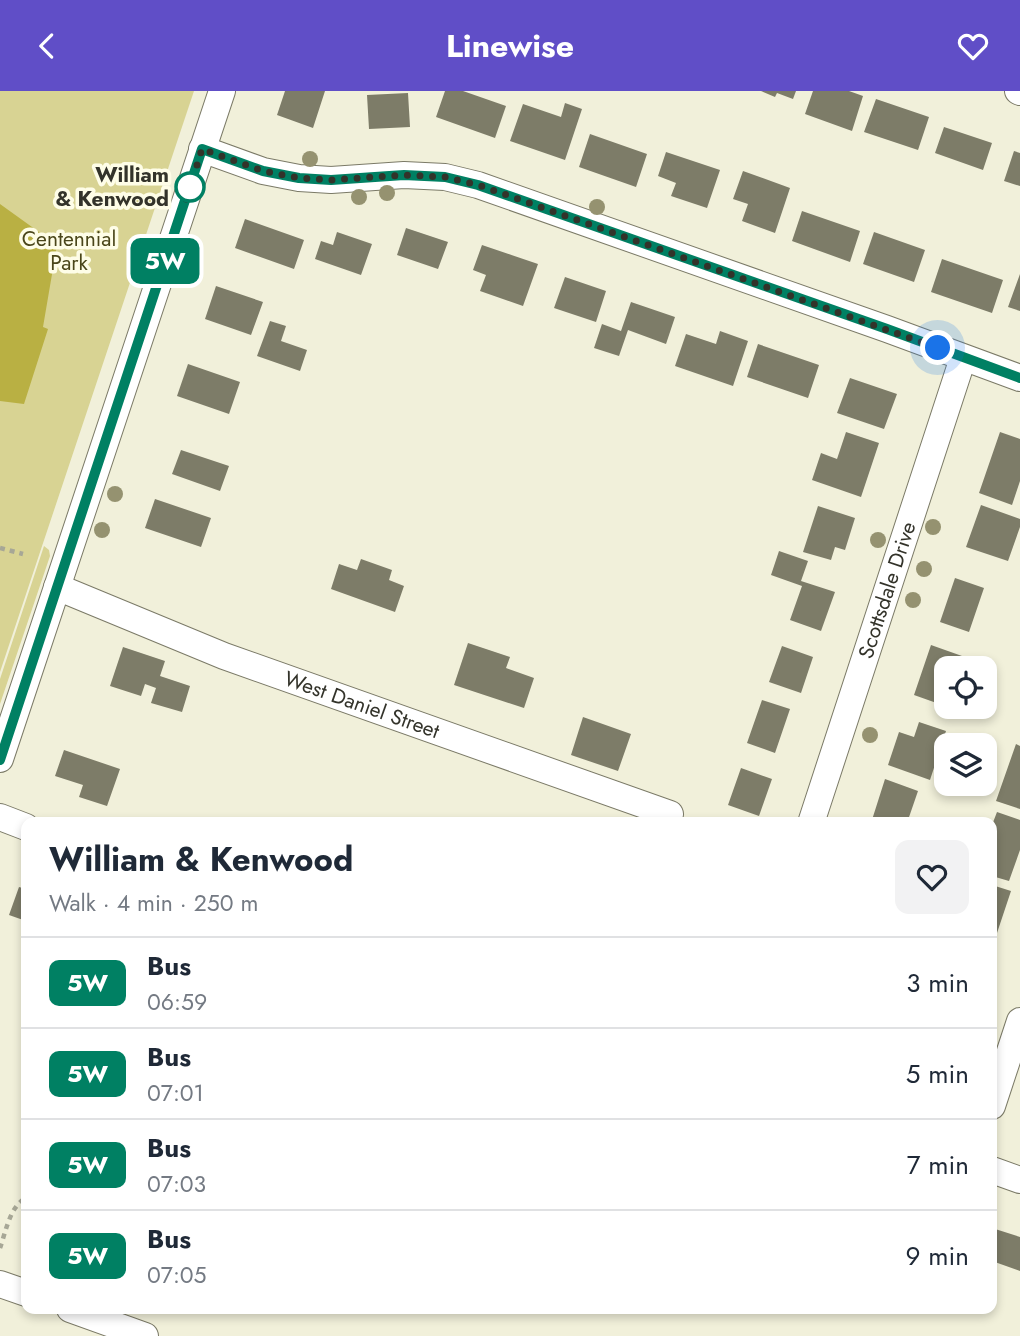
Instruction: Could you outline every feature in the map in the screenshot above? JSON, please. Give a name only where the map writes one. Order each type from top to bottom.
[{"type":"street","points":[[0,759],[222,91]]},
{"type":"street","points":[[202,149],[263,171],[299,178],[331,180],[404,175],[445,177],[478,185],[1020,378]]},
{"type":"street","name":"Scottsdale Drive","points":[[813,817],[963,358]]},
{"type":"street","name":"West Daniel Street","points":[[57,587],[224,656],[670,814]]},
{"type":"street","points":[[0,817],[21,825]]},
{"type":"street","points":[[997,1091],[1020,1021]]},
{"type":"street","points":[[997,1172],[1020,1180]]},
{"type":"street","points":[[0,1284],[21,1291]]},
{"type":"street","points":[[84,1314],[145,1336]]},
{"type":"path","points":[[0,548],[23,554]]},
{"type":"path","points":[[0,1248],[10,1218],[21,1200]]},
{"type":"green space","name":"Centennial Park","points":[[0,91],[194,91],[0,672]]},
{"type":"green space","points":[[44,546],[49,550],[50,556],[0,704],[0,679]]},
{"type":"shaded area","points":[[0,204],[57,245],[43,327],[48,329],[24,404],[0,401]]},
{"type":"building","points":[[285,91],[325,91],[313,128],[277,115]]},
{"type":"building","points":[[445,91],[463,91],[506,106],[495,138],[436,117]]},
{"type":"building","points":[[761,91],[796,91],[793,99],[777,93],[775,97]]},
{"type":"building","points":[[813,91],[849,91],[863,96],[852,131],[805,114]]},
{"type":"building","points":[[408,93],[410,127],[369,129],[367,95]]},
{"type":"building","points":[[876,99],[929,117],[918,150],[864,132]]},
{"type":"building","points":[[565,103],[582,109],[565,160],[510,141],[523,104],[561,117]]},
{"type":"building","points":[[944,127],[992,143],[983,170],[935,153]]},
{"type":"building","points":[[590,134],[647,154],[636,187],[579,167]]},
{"type":"building","points":[[1014,151],[1020,153],[1020,186],[1004,181]]},
{"type":"building","points":[[666,152],[720,170],[707,208],[671,196],[676,183],[658,176]]},
{"type":"building","points":[[743,171],[790,188],[775,233],[742,221],[748,204],[733,199]]},
{"type":"building","points":[[802,211],[860,231],[850,262],[792,241]]},
{"type":"building","points":[[245,219],[304,240],[294,269],[235,248]]},
{"type":"building","points":[[406,228],[448,242],[438,269],[397,255]]},
{"type":"building","points":[[337,232],[372,244],[361,275],[315,259],[321,241],[333,245]]},
{"type":"building","points":[[874,232],[925,250],[914,282],[863,264]]},
{"type":"building","points":[[482,245],[538,264],[523,306],[480,291],[486,275],[473,270]]},
{"type":"building","points":[[942,259],[1003,280],[992,313],[931,292]]},
{"type":"building","points":[[1020,274],[1020,311],[1008,307]]},
{"type":"building","points":[[565,277],[606,291],[596,322],[554,308]]},
{"type":"building","points":[[216,286],[263,302],[251,335],[205,319]]},
{"type":"building","points":[[631,302],[675,317],[666,344],[628,330],[619,356],[594,348],[602,324],[621,331]]},
{"type":"building","points":[[270,321],[286,326],[281,341],[307,350],[300,371],[257,356]]},
{"type":"building","points":[[720,331],[748,341],[733,386],[675,366],[686,334],[716,344]]},
{"type":"building","points":[[758,344],[819,365],[808,398],[747,377]]},
{"type":"building","points":[[188,364],[240,382],[229,414],[177,396]]},
{"type":"building","points":[[850,378],[897,394],[884,429],[837,413]]},
{"type":"building","points":[[846,432],[879,443],[861,497],[812,480],[821,453],[837,459]]},
{"type":"building","points":[[1000,432],[1020,439],[1020,481],[1012,505],[979,493]]},
{"type":"building","points":[[181,450],[229,466],[220,491],[172,474]]},
{"type":"building","points":[[155,499],[211,518],[201,547],[145,528]]},
{"type":"building","points":[[981,505],[1020,519],[1020,527],[1008,561],[966,547]]},
{"type":"building","points":[[818,506],[855,518],[845,550],[835,547],[831,560],[803,552]]},
{"type":"building","points":[[779,551],[808,561],[801,581],[835,592],[821,631],[790,620],[802,586],[771,575]]},
{"type":"building","points":[[361,559],[392,570],[389,580],[404,586],[395,612],[331,589],[339,564],[357,570]]},
{"type":"building","points":[[955,578],[984,588],[969,632],[940,622]]},
{"type":"building","points":[[468,643],[510,657],[506,668],[534,678],[524,708],[454,685]]},
{"type":"building","points":[[931,645],[962,656],[934,656],[934,702],[914,695]]},
{"type":"building","points":[[782,646],[813,657],[801,693],[769,682]]},
{"type":"building","points":[[123,647],[165,661],[160,676],[190,686],[182,712],[151,703],[156,688],[145,684],[141,696],[110,686]]},
{"type":"building","points":[[762,700],[790,709],[775,753],[747,743]]},
{"type":"building","points":[[583,717],[631,734],[618,771],[571,755]]},
{"type":"building","points":[[919,722],[946,731],[934,733],[934,768],[930,780],[888,765],[899,732],[914,737]]},
{"type":"building","points":[[1016,744],[1020,746],[1020,809],[996,801]]},
{"type":"building","points":[[64,750],[120,769],[107,806],[79,797],[83,785],[55,776]]},
{"type":"building","points":[[741,768],[772,779],[759,816],[728,805]]},
{"type":"building","points":[[885,779],[918,791],[909,817],[873,817]]},
{"type":"building","points":[[997,812],[1020,820],[1020,850],[1009,881],[997,877]]},
{"type":"building","points":[[19,887],[21,888],[21,919],[9,915]]},
{"type":"building","points":[[997,887],[1011,891],[997,933]]},
{"type":"building","points":[[997,1230],[1020,1237],[1020,1271],[997,1263]]},
{"type":"bus line","name":"5W","points":[[0,760],[202,149],[263,171],[299,178],[331,180],[404,175],[445,177],[478,185],[1020,378]]},
{"type":"place","name":"William & Kenwood","points":[[190,187]]},
{"type":"route","points":[[190,187],[186,200],[202,149],[263,171],[299,178],[331,180],[404,175],[445,177],[504,194],[938,348]]}]
